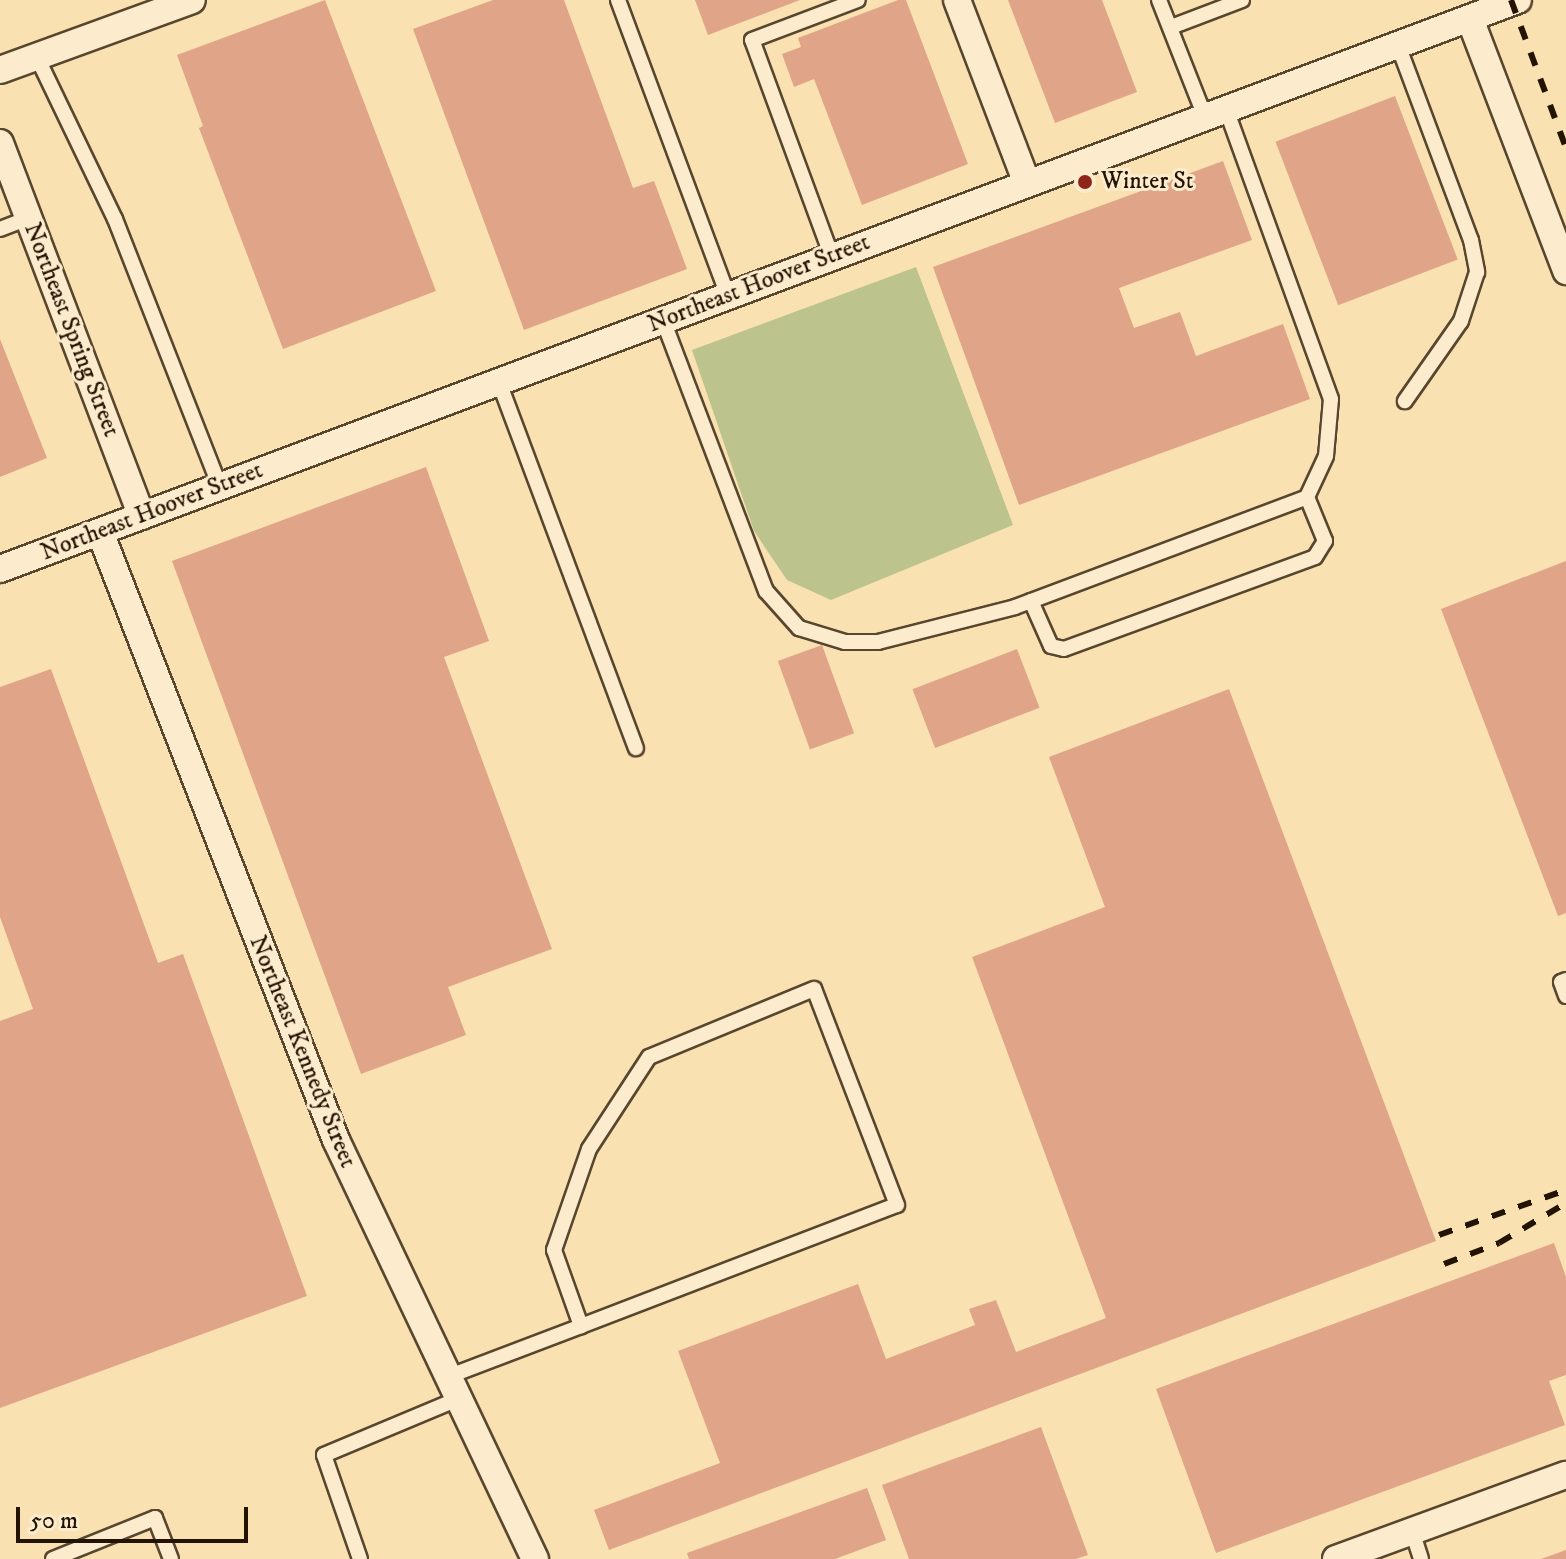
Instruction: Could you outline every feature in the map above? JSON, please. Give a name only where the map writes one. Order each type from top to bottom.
[{"type":"street","points":[[0,70],[192,0]]},
{"type":"street","points":[[957,0],[1027,183]]},
{"type":"street","name":"Northeast Hoover Street","points":[[0,569],[1518,0]]},
{"type":"street","points":[[1470,19],[1566,271]]},
{"type":"street","name":"Northeast Spring Street","points":[[0,143],[142,516]]},
{"type":"street","name":"Northeast Kennedy Street","points":[[100,532],[320,1101],[363,1203],[535,1559]]},
{"type":"street","points":[[1336,1559],[1566,1475]]},
{"type":"lane","points":[[618,0],[728,296]]},
{"type":"lane","points":[[832,257],[752,40],[858,0]]},
{"type":"lane","points":[[663,320],[766,591],[799,628],[845,642],[878,642],[1031,601],[1307,497],[1326,456],[1331,399],[1215,113],[1159,0]]},
{"type":"lane","points":[[1171,27],[1242,0]]},
{"type":"lane","points":[[1398,45],[1471,240],[1477,272],[1461,321],[1405,401]]},
{"type":"lane","points":[[37,57],[115,219],[220,487]]},
{"type":"lane","points":[[0,229],[28,218]]},
{"type":"lane","points":[[499,382],[636,748]]},
{"type":"lane","points":[[1031,601],[1051,646],[1064,649],[1315,557],[1325,541],[1307,497]]},
{"type":"lane","points":[[1566,980],[1561,982],[1566,996]]},
{"type":"lane","points":[[360,1559],[324,1455],[452,1388],[581,1326],[897,1205],[814,989],[649,1057],[589,1149],[554,1250],[581,1326]]},
{"type":"lane","points":[[53,1559],[155,1518],[171,1559]]},
{"type":"lane","points":[[1412,1531],[1421,1559]]},
{"type":"green space","points":[[916,267],[1013,525],[831,600],[787,580],[754,531],[692,350]]},
{"type":"building","points":[[325,0],[436,291],[283,349],[199,128],[203,126],[177,55]]},
{"type":"building","points":[[493,0],[564,0],[633,188],[654,181],[687,269],[524,330],[413,29]]},
{"type":"building","points":[[695,0],[800,0],[708,35]]},
{"type":"building","points":[[898,0],[906,0],[968,164],[862,205],[814,79],[794,87],[782,54],[801,47],[798,38]]},
{"type":"building","points":[[1008,0],[1102,0],[1137,92],[1055,123]]},
{"type":"building","points":[[1395,96],[1458,259],[1338,305],[1276,142]]},
{"type":"building","points":[[1223,161],[1252,240],[1119,288],[1134,328],[1180,312],[1196,356],[1283,324],[1310,399],[1019,505],[933,267]]},
{"type":"building","points":[[0,339],[47,458],[0,477]]},
{"type":"building","points":[[426,467],[489,641],[444,657],[552,949],[448,987],[466,1035],[361,1074],[172,561]]},
{"type":"building","points":[[1566,561],[1566,913],[1558,916],[1441,609]]},
{"type":"building","points":[[822,645],[854,733],[810,749],[778,661]]},
{"type":"building","points":[[1017,649],[1040,708],[935,748],[912,689]]},
{"type":"building","points":[[51,669],[158,963],[183,954],[307,1296],[0,1408],[0,1021],[33,1009],[0,917],[0,687]]},
{"type":"building","points":[[1229,689],[1436,1241],[609,1550],[594,1510],[720,1463],[678,1351],[858,1284],[886,1359],[975,1325],[969,1309],[996,1300],[1016,1352],[1106,1318],[972,957],[1105,907],[1049,757]]},
{"type":"building","points":[[1554,1243],[1566,1277],[1566,1375],[1549,1381],[1565,1425],[1216,1553],[1156,1389]]},
{"type":"building","points":[[1041,1427],[1088,1555],[1076,1559],[909,1559],[882,1485]]},
{"type":"building","points":[[867,1488],[886,1540],[835,1559],[689,1559],[687,1553]]},
{"type":"building","points":[[1566,1550],[1566,1559],[1541,1559]]},
{"type":"railway","points":[[1511,0],[1566,148]]},
{"type":"railway","points":[[1439,1235],[1566,1190]]},
{"type":"railway","points":[[1444,1264],[1499,1243],[1566,1203]]},
{"type":"place","name":"Winter St","points":[[1085,182]]}]
